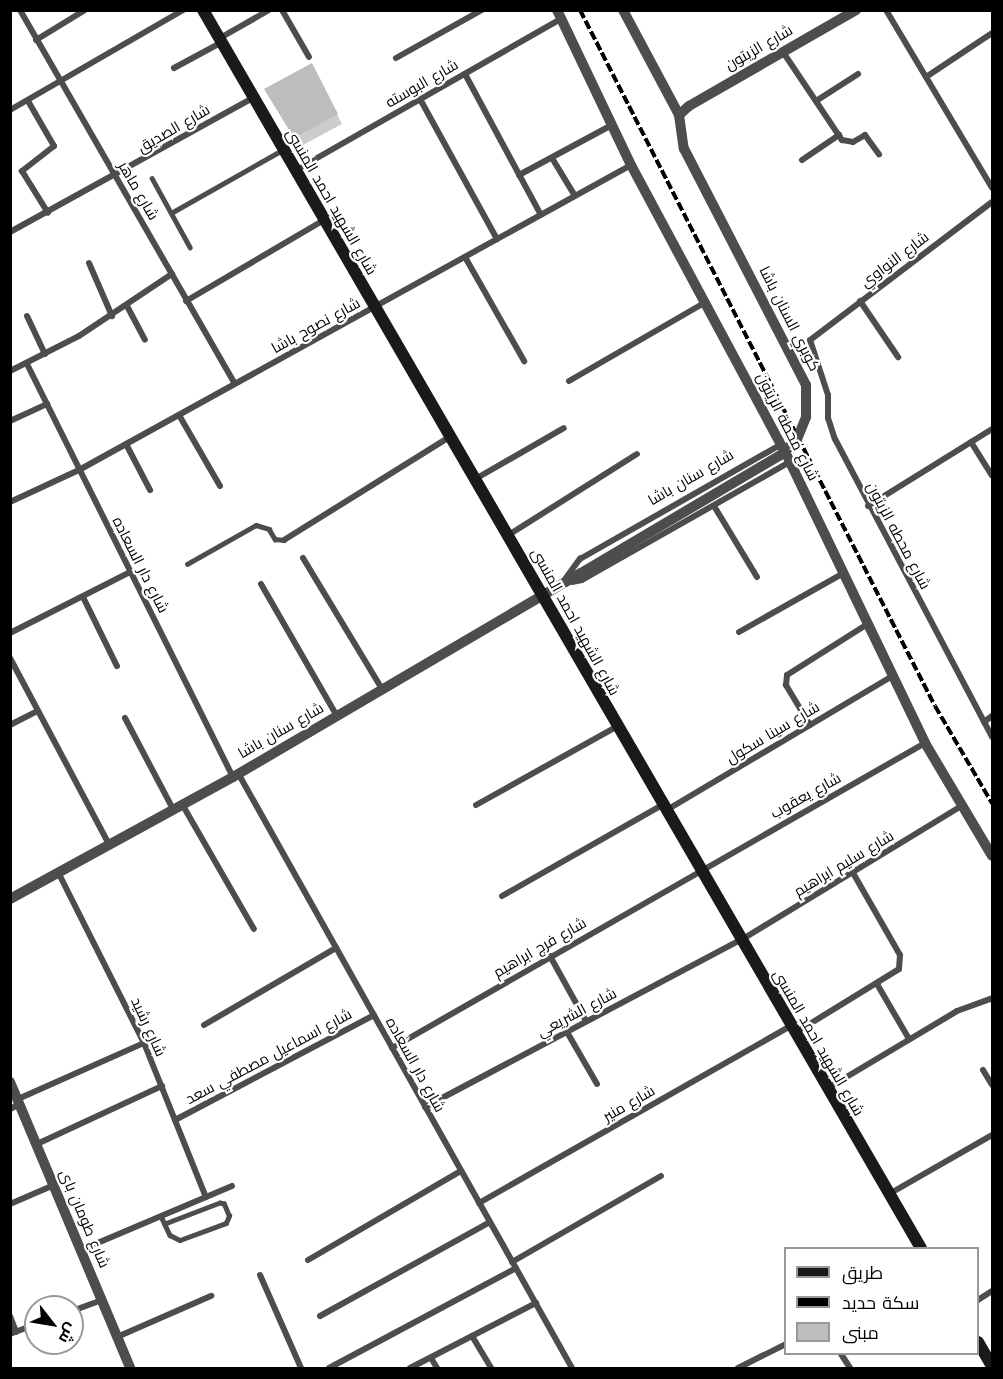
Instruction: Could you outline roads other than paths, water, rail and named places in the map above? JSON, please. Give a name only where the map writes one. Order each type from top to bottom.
[{"type":"main road","name":"شارع الشهيد احمد المنسى","points":[[203,10],[510,534],[540,596],[920,1247]]},
{"type":"main road","points":[[979,1344],[993,1366]]},
{"type":"street","name":"شارع ماهر","points":[[20,10],[235,384]]},
{"type":"street","points":[[36,39],[85,10]]},
{"type":"street","points":[[10,110],[61,83],[183,10]]},
{"type":"street","points":[[174,68],[269,10]]},
{"type":"street","points":[[282,10],[309,57]]},
{"type":"street","points":[[396,58],[482,10]]},
{"type":"street","points":[[623,10],[679,115]]},
{"type":"street","name":"شارع الزيتون","points":[[679,115],[689,106],[856,10]]},
{"type":"street","points":[[886,10],[993,188]]},
{"type":"street","name":"شارع البوسته","points":[[296,171],[465,74],[559,15]]},
{"type":"street","name":"شارع محطة الزيتون","points":[[559,15],[632,165],[790,462],[866,625],[925,743],[960,807],[993,856]]},
{"type":"street","points":[[926,77],[993,33]]},
{"type":"street","points":[[783,52],[839,135],[847,142],[865,135],[879,154]]},
{"type":"street","points":[[465,74],[541,215]]},
{"type":"street","points":[[816,101],[858,74]]},
{"type":"street","name":"شارع الصديق","points":[[10,232],[116,177],[253,98]]},
{"type":"street","points":[[420,99],[497,239]]},
{"type":"street","points":[[27,101],[54,146],[22,171],[48,213]]},
{"type":"street","name":"كوبري السنان باشا","points":[[581,573],[784,453],[798,437],[806,417],[806,385],[684,149],[679,115]]},
{"type":"street","points":[[519,176],[612,125]]},
{"type":"street","points":[[802,160],[839,135]]},
{"type":"street","points":[[552,158],[575,196]]},
{"type":"street","name":"شارع نصوح باشا","points":[[10,502],[80,470],[632,165]]},
{"type":"street","name":"شارع النواوي","points":[[812,336],[993,202]]},
{"type":"street","points":[[186,301],[324,220]]},
{"type":"street","points":[[465,257],[524,361]]},
{"type":"street","points":[[88,263],[112,316]]},
{"type":"street","points":[[10,371],[27,364],[112,316],[172,274]]},
{"type":"street","points":[[860,301],[898,357]]},
{"type":"street","points":[[570,381],[704,303]]},
{"type":"street","points":[[127,306],[145,340]]},
{"type":"street","points":[[27,316],[45,354]]},
{"type":"street","name":"شارع محطه الزيتون","points":[[812,336],[810,344],[828,395],[828,418],[835,439],[868,506],[993,737]]},
{"type":"street","name":"شارع دار السعاده","points":[[27,364],[130,572],[235,775],[336,948],[572,1368]]},
{"type":"street","points":[[10,421],[47,404]]},
{"type":"street","points":[[179,415],[220,486]]},
{"type":"street","points":[[477,478],[564,429]]},
{"type":"street","points":[[868,506],[993,429]]},
{"type":"street","points":[[284,540],[452,436]]},
{"type":"street","points":[[971,442],[993,475]]},
{"type":"street","points":[[126,444],[150,490]]},
{"type":"street","name":"شارع سنان باشا","points":[[563,583],[580,559],[780,445]]},
{"type":"street","points":[[510,534],[637,454]]},
{"type":"street","name":"شارع سنان باشا","points":[[563,583],[582,580],[790,462]]},
{"type":"street","points":[[714,506],[757,577]]},
{"type":"street","points":[[303,558],[382,689]]},
{"type":"street","points":[[10,633],[130,572]]},
{"type":"street","name":"شارع سنان باشا","points":[[10,899],[235,775],[581,573]]},
{"type":"street","points":[[739,632],[842,574]]},
{"type":"street","points":[[261,584],[337,716]]},
{"type":"street","points":[[83,597],[117,666]]},
{"type":"street","points":[[810,725],[786,685],[787,675],[866,625]]},
{"type":"street","points":[[10,658],[109,844]]},
{"type":"street","name":"شارع سينا سكول","points":[[502,896],[664,808],[892,676]]},
{"type":"street","points":[[10,725],[38,711]]},
{"type":"street","points":[[984,722],[993,716]]},
{"type":"street","points":[[125,718],[254,929]]},
{"type":"street","points":[[476,805],[616,727]]},
{"type":"street","name":"شارع يعقوب","points":[[699,869],[925,743]]},
{"type":"street","name":"شارع سليم ابراهيم","points":[[741,940],[960,807]]},
{"type":"street","name":"شارع فرج ابراهيم","points":[[392,1048],[699,869]]},
{"type":"street","name":"شارع رشيد","points":[[58,873],[144,1043],[206,1197]]},
{"type":"street","name":"شارع منير","points":[[479,1203],[877,984],[899,969],[900,955],[853,873]]},
{"type":"street","name":"شارع الشريعي","points":[[425,1107],[741,940]]},
{"type":"street","points":[[204,1025],[336,948]]},
{"type":"street","points":[[550,956],[586,1022]]},
{"type":"street","points":[[877,984],[909,1039]]},
{"type":"street","points":[[827,1089],[957,1011],[993,998]]},
{"type":"street","name":"شارع اسماعيل مصطفي سعد","points":[[175,1120],[374,1015]]},
{"type":"street","points":[[567,1032],[597,1084]]},
{"type":"street","points":[[16,1104],[144,1043]]},
{"type":"street","points":[[983,1070],[993,1085]]},
{"type":"street","name":"شارع طومان باى","points":[[10,1082],[16,1104],[37,1144],[130,1368]]},
{"type":"street","points":[[37,1144],[162,1086]]},
{"type":"street","points":[[888,1194],[993,1135]]},
{"type":"street","points":[[308,1260],[461,1171]]},
{"type":"street","points":[[512,1262],[661,1176]]},
{"type":"street","points":[[10,1204],[54,1185]]},
{"type":"street","points":[[81,1250],[232,1186]]},
{"type":"street","points":[[320,1316],[490,1222]]},
{"type":"street","points":[[328,1368],[516,1268]]},
{"type":"street","points":[[260,1275],[301,1368]]},
{"type":"street","points":[[979,1299],[993,1291]]},
{"type":"street","points":[[117,1337],[211,1296]]},
{"type":"street","points":[[84,1307],[102,1300]]},
{"type":"street","points":[[410,1368],[536,1303]]},
{"type":"street","points":[[10,1316],[13,1333]]},
{"type":"street","points":[[472,1336],[491,1368]]},
{"type":"street","points":[[738,1368],[784,1345]]},
{"type":"street","points":[[842,1355],[850,1368]]},
{"type":"street","points":[[431,1358],[437,1368]]},
{"type":"lane","points":[[171,213],[284,149]]},
{"type":"lane","points":[[152,178],[190,247]]},
{"type":"lane","points":[[187,564],[256,525],[269,529],[275,539],[284,540]]},
{"type":"lane","points":[[161,1216],[165,1224],[172,1238],[180,1240],[226,1223],[229,1216],[224,1204],[220,1203],[165,1224]]},
{"type":"railway","points":[[580,10],[935,706],[992,803]]}]
